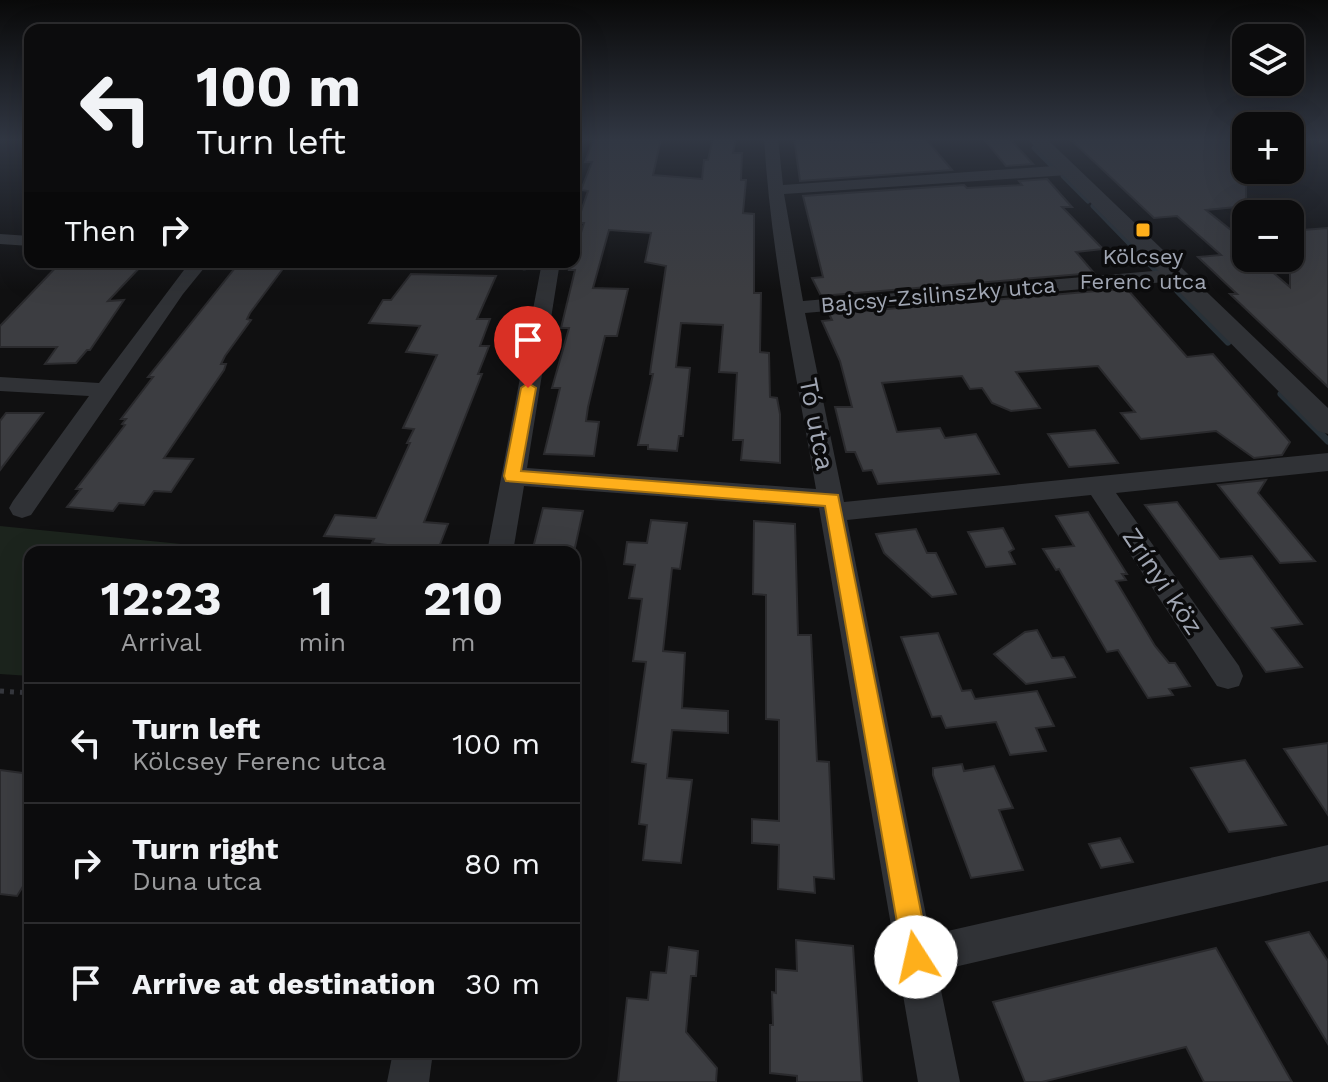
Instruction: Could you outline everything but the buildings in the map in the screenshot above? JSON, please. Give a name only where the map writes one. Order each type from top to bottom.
[{"type":"street","points":[[775,190],[797,188]]},
{"type":"street","points":[[1087,188],[1328,424]]},
{"type":"street","name":"Tó utca","points":[[775,190],[794,308],[939,1082]]},
{"type":"street","points":[[0,239],[24,241]]},
{"type":"street","points":[[22,508],[104,390],[196,268]]},
{"type":"street","points":[[501,546],[550,268]]},
{"type":"street","name":"Bajcsy-Zsilinszky utca","points":[[794,308],[1177,275]]},
{"type":"street","points":[[0,384],[104,390]]},
{"type":"street","points":[[512,476],[833,506],[1097,485],[1328,462]]},
{"type":"street","name":"Zrínyi köz","points":[[1097,485],[1228,676]]},
{"type":"street","points":[[916,957],[1328,863]]},
{"type":"street","points":[[408,1082],[412,1058]]},
{"type":"path","points":[[0,691],[24,693]]},
{"type":"shaded area","points":[[0,526],[191,545],[24,546],[24,676],[0,674]]},
{"type":"waterway","points":[[1075,188],[1088,201]]},
{"type":"waterway","points":[[1093,206],[1157,272]]},
{"type":"waterway","points":[[1169,282],[1178,291]]},
{"type":"waterway","points":[[1178,291],[1228,342]]},
{"type":"waterway","points":[[1281,394],[1328,441]]},
{"type":"place","name":"Kölcsey Ferenc utca","points":[[1143,230]]},
{"type":"route","points":[[528,388],[512,476],[832,500],[916,957]]}]
